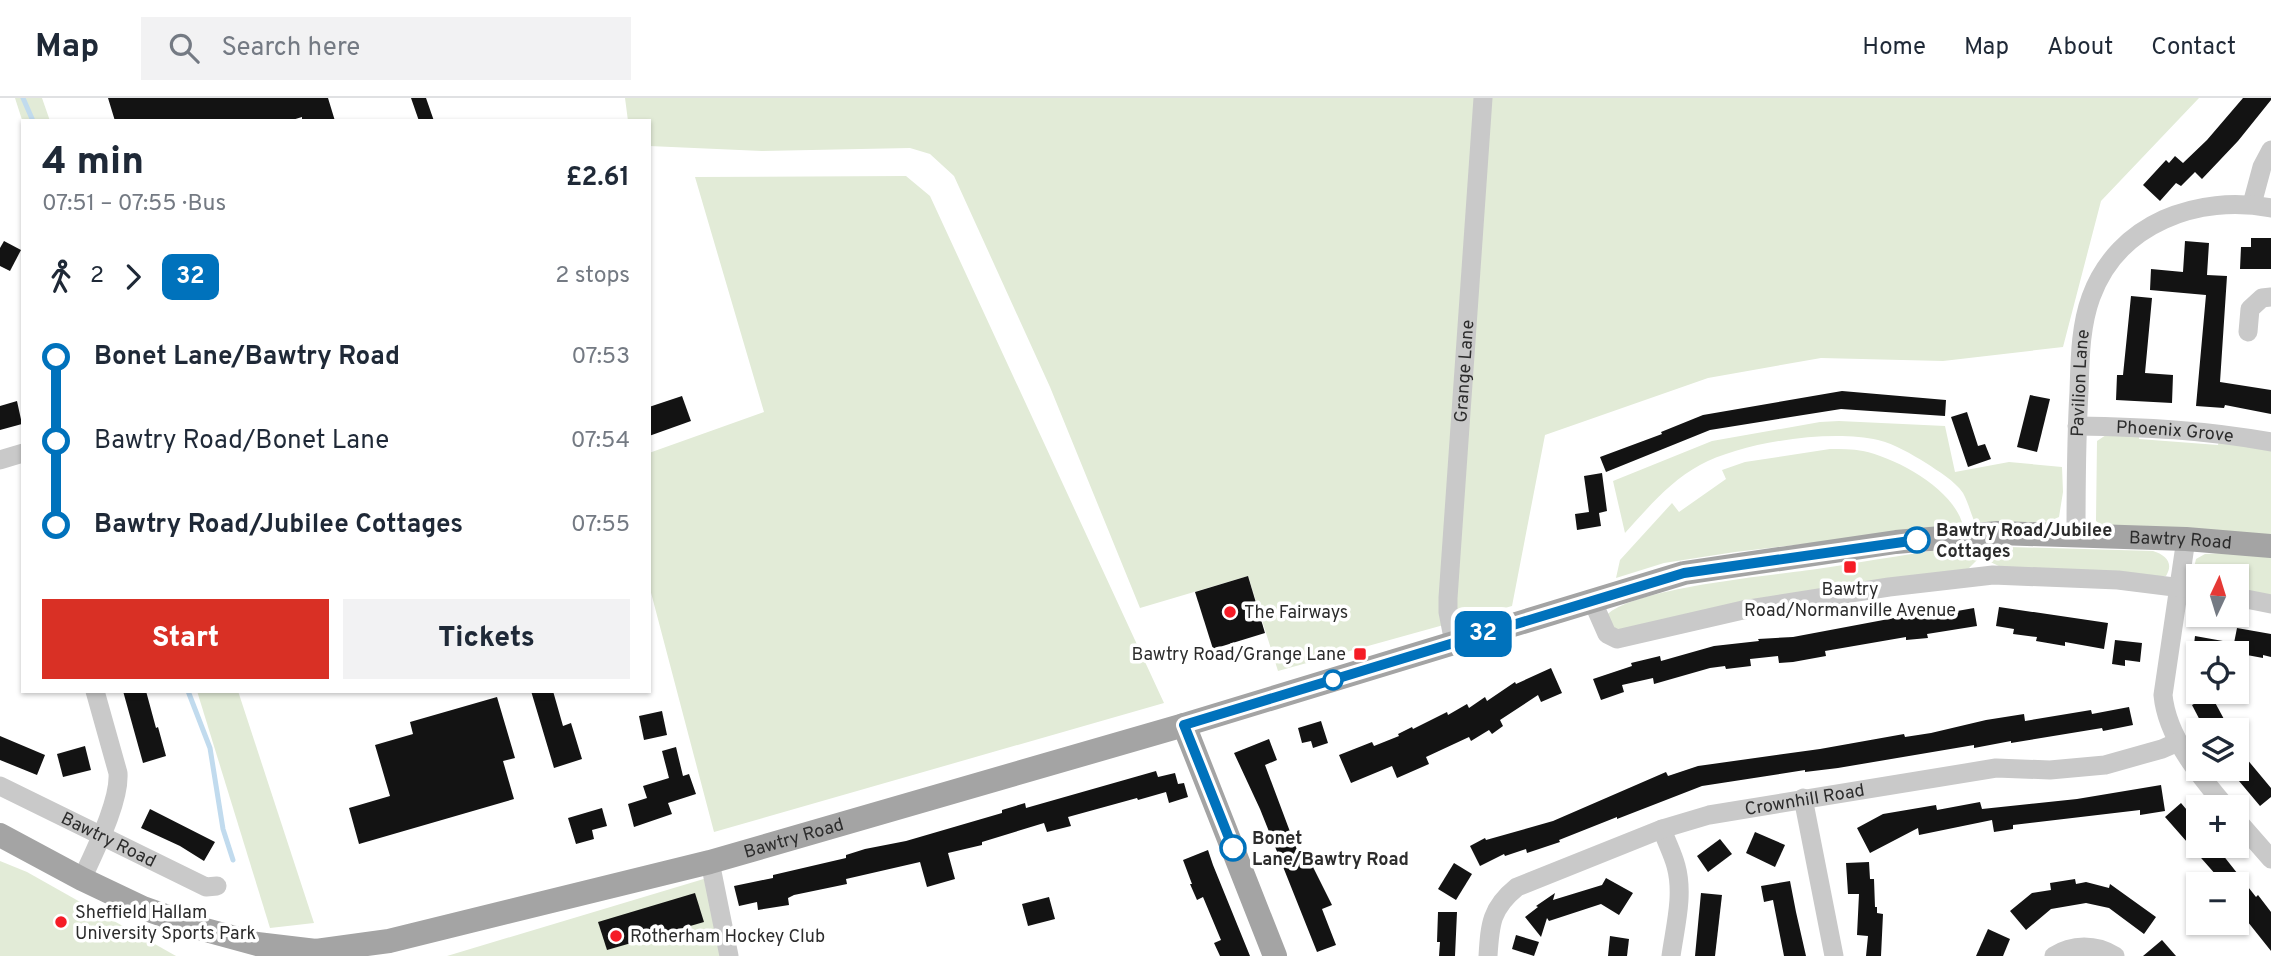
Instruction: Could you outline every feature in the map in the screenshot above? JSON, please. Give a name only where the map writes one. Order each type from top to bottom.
[{"type":"main road","name":"Bawtry Road","points":[[0,835],[143,908],[202,929],[257,944],[316,951],[389,941],[710,862],[1184,725],[1684,573],[1896,542],[1998,533],[2186,539],[2271,545]]},
{"type":"main road","points":[[1184,725],[1275,956]]},
{"type":"street","name":"Grange Lane","points":[[1454,643],[1448,598],[1483,98]]},
{"type":"street","points":[[2262,206],[2262,167],[2271,150]]},
{"type":"street","name":"Pavilion Lane","points":[[2076,537],[2077,426],[2083,332],[2090,298],[2101,274],[2129,242],[2150,225],[2170,215],[2230,203],[2262,206]]},
{"type":"street","points":[[2248,332],[2250,309],[2262,299],[2271,298]]},
{"type":"street","name":"Phoenix Grove","points":[[2077,426],[2176,429],[2222,433],[2271,442]]},
{"type":"street","points":[[0,460],[21,454]]},
{"type":"street","points":[[2186,539],[2188,564]]},
{"type":"street","points":[[1592,600],[1607,634],[1617,639],[1743,610],[1956,578],[2049,575],[2186,589]]},
{"type":"street","points":[[2249,600],[2271,604]]},
{"type":"street","points":[[2186,601],[2163,695],[2165,713],[2178,742],[2217,795]]},
{"type":"street","points":[[82,879],[101,836],[118,784],[118,773],[95,693]]},
{"type":"street","name":"Crownhill Road","points":[[1489,956],[1491,923],[1495,909],[1517,887],[1662,829],[1709,815],[1996,768],[2049,770],[2105,765],[2178,742]]},
{"type":"street","name":"Bawtry Road","points":[[0,786],[206,887],[217,886]]},
{"type":"street","points":[[1803,798],[1834,956]]},
{"type":"street","points":[[1662,829],[1676,865],[1679,881],[1671,956]]},
{"type":"street","points":[[2249,834],[2271,859]]},
{"type":"street","points":[[710,862],[729,956]]},
{"type":"street","points":[[2054,956],[2061,951],[2085,947],[2099,948],[2115,956]]},
{"type":"green space","points":[[15,98],[42,98],[49,119],[22,119]]},
{"type":"green space","points":[[625,98],[2199,98],[2101,201],[2063,347],[1943,361],[1821,358],[1708,378],[1545,435],[1512,606],[1278,671],[1248,576],[1140,608],[1050,387],[954,176],[930,154],[910,148],[762,151],[651,146],[651,119],[628,119]]},
{"type":"green space","points":[[906,176],[930,196],[1164,703],[714,832],[651,593],[651,452],[764,412],[695,177]]},
{"type":"green space","points":[[1839,421],[1945,426],[1955,472],[2009,462],[2062,467],[2063,492],[2059,517],[2045,523],[1975,523],[1960,489],[1926,463],[1878,440],[1836,436],[1763,444],[1700,465],[1669,487],[1625,533],[1613,481],[1712,441]]},
{"type":"green space","points":[[2139,432],[2139,439],[2218,445],[2219,440],[2271,448],[2271,537],[2104,528],[2096,521],[2097,441],[2106,435]]},
{"type":"green space","points":[[1830,449],[1863,451],[1907,468],[1937,488],[1949,500],[1963,526],[1735,552],[1664,563],[1616,578],[1620,560],[1672,503],[1679,512],[1726,479],[1722,470],[1745,462]]},
{"type":"green space","points":[[1976,546],[2153,551],[2165,557],[2169,567],[2166,576],[2155,576],[2003,568],[1978,559],[1968,569],[1615,630],[1605,617],[1619,607],[1642,598],[1704,584]]},
{"type":"green space","points":[[2205,554],[2271,556],[2271,597],[2249,592],[2249,564],[2195,564],[2196,559]]},
{"type":"green space","points":[[198,693],[239,693],[314,923],[270,928]]},
{"type":"green space","name":"Sheffield Hallam University Sports Park","points":[[0,861],[27,872],[176,956],[0,956]]},
{"type":"green space","name":"Rotherham Hockey Club","points":[[707,878],[721,956],[447,956]]},
{"type":"building","points":[[108,98],[328,98],[334,119],[302,117],[114,119]]},
{"type":"building","points":[[411,98],[426,98],[433,119],[418,119]]},
{"type":"building","points":[[2243,98],[2271,100],[2238,141],[2202,179],[2195,172],[2181,186],[2176,183],[2160,201],[2143,185],[2166,160],[2169,163],[2175,156],[2183,163]]},
{"type":"building","points":[[2251,238],[2271,238],[2271,269],[2240,269],[2241,247],[2251,247]]},
{"type":"building","points":[[4,241],[21,250],[10,271],[0,266],[0,248]]},
{"type":"building","points":[[2185,241],[2209,243],[2207,275],[2227,276],[2220,382],[2271,390],[2271,414],[2225,405],[2224,408],[2196,406],[2206,295],[2150,290],[2151,269],[2183,272]]},
{"type":"building","points":[[2131,296],[2152,298],[2145,373],[2173,375],[2172,403],[2116,400],[2117,375],[2123,375]]},
{"type":"building","points":[[1842,391],[1946,400],[1945,416],[1841,409],[1710,430],[1606,472],[1600,457],[1662,434],[1661,432],[1703,415]]},
{"type":"building","points":[[2030,395],[2050,399],[2037,452],[2017,447]]},
{"type":"building","points":[[682,396],[691,421],[651,435],[651,406]]},
{"type":"building","points":[[17,401],[21,424],[0,430],[0,406]]},
{"type":"building","points":[[1967,412],[1978,446],[1985,444],[1991,459],[1968,467],[1951,417]]},
{"type":"building","points":[[1602,473],[1607,511],[1599,513],[1601,526],[1577,530],[1575,514],[1589,512],[1584,476]]},
{"type":"building","name":"The Fairways","points":[[1248,576],[1265,633],[1213,649],[1195,592]]},
{"type":"building","points":[[1999,607],[2108,623],[2104,649],[2065,642],[2065,646],[2036,641],[2037,637],[2013,634],[2014,629],[1996,626]]},
{"type":"building","points":[[1974,608],[1977,626],[1927,634],[1928,638],[1906,640],[1906,637],[1825,651],[1826,656],[1793,662],[1779,663],[1778,656],[1750,659],[1751,666],[1710,668],[1654,684],[1653,678],[1622,685],[1624,692],[1601,700],[1593,679],[1632,666],[1631,663],[1660,656],[1661,661],[1714,646],[1793,637],[1894,618],[1929,616]]},
{"type":"building","points":[[2237,628],[2271,634],[2271,657],[2249,655],[2249,641],[2234,641]]},
{"type":"building","points":[[2195,636],[2223,641],[2194,641]]},
{"type":"building","points":[[2115,640],[2142,643],[2140,662],[2125,660],[2125,666],[2112,664]]},
{"type":"building","points":[[1551,668],[1562,693],[1541,702],[1538,695],[1500,720],[1503,726],[1492,734],[1489,730],[1471,741],[1469,737],[1426,757],[1429,764],[1397,778],[1392,766],[1351,783],[1339,755],[1372,742],[1374,746],[1447,712],[1448,715],[1467,704],[1469,708],[1485,697],[1487,701],[1515,682],[1516,684]]},
{"type":"building","points":[[124,693],[147,693],[156,728],[158,727],[166,756],[143,763]]},
{"type":"building","points":[[532,693],[554,693],[563,726],[571,723],[582,759],[554,768]]},
{"type":"building","points":[[497,697],[515,758],[503,761],[514,799],[359,844],[349,808],[390,796],[375,745],[413,734],[410,722]]},
{"type":"building","points":[[2216,704],[2223,718],[2199,718],[2192,705]]},
{"type":"building","points":[[2129,707],[2133,725],[2103,731],[2102,728],[1974,748],[1974,745],[1838,768],[1805,770],[1702,786],[1617,817],[1559,840],[1560,842],[1527,853],[1526,849],[1505,856],[1504,854],[1480,866],[1470,846],[1485,838],[1486,840],[1553,821],[1666,772],[1668,776],[1698,766],[1904,734],[1905,737],[1931,733],[2024,714],[2025,721]]},
{"type":"building","points":[[662,711],[667,735],[644,740],[639,716]]},
{"type":"building","points":[[1321,721],[1328,743],[1313,748],[1311,741],[1302,743],[1298,728]]},
{"type":"building","points":[[0,736],[45,755],[37,775],[0,760]]},
{"type":"building","points":[[1269,739],[1277,760],[1265,765],[1292,837],[1302,862],[1309,859],[1332,905],[1322,909],[1336,945],[1317,952],[1260,809],[1234,753]]},
{"type":"building","points":[[85,746],[91,770],[63,777],[57,754]]},
{"type":"building","points":[[676,747],[683,776],[689,774],[696,794],[668,803],[672,814],[634,827],[628,804],[647,798],[643,786],[669,778],[662,751]]},
{"type":"building","points":[[2249,762],[2271,788],[2271,797],[2260,806],[2239,781],[2249,781]]},
{"type":"building","points":[[1156,771],[1158,777],[1175,773],[1178,784],[1184,783],[1188,797],[1169,803],[1166,792],[1138,800],[1137,798],[1068,817],[1071,826],[1047,832],[1044,823],[982,842],[982,845],[948,853],[955,879],[927,887],[920,862],[846,879],[847,884],[794,895],[788,898],[789,905],[758,910],[757,902],[739,906],[734,886],[846,858],[846,855],[865,849],[906,841],[1002,813],[1002,810],[1025,803],[1026,808]]},
{"type":"building","points":[[2161,785],[2165,811],[2140,815],[2140,810],[2013,825],[2013,829],[1994,832],[1992,820],[1919,835],[1918,828],[1870,853],[1857,828],[1883,814],[1936,805],[1937,810],[1980,802],[1982,809],[2077,799]]},
{"type":"building","points":[[2181,803],[2186,809],[2186,841],[2165,817]]},
{"type":"building","points":[[602,808],[607,826],[592,830],[594,839],[576,844],[568,818]]},
{"type":"building","points":[[150,809],[215,842],[204,861],[180,846],[141,828]]},
{"type":"building","points":[[1755,832],[1785,845],[1775,867],[1746,853]]},
{"type":"building","points":[[1720,839],[1732,854],[1708,872],[1697,856]]},
{"type":"building","points":[[1208,850],[1250,956],[1220,956],[1214,943],[1221,940],[1203,897],[1197,900],[1190,884],[1183,860]]},
{"type":"building","points":[[2201,858],[2225,858],[2236,872],[2213,872]]},
{"type":"building","points":[[1869,862],[1870,879],[1874,879],[1875,907],[1877,913],[1883,914],[1881,956],[1866,956],[1868,936],[1857,935],[1859,894],[1848,894],[1846,863]]},
{"type":"building","points":[[1454,863],[1472,874],[1456,900],[1438,889]]},
{"type":"building","points":[[1606,878],[1633,893],[1619,915],[1601,904],[1549,921],[1547,918],[1541,937],[1525,917],[1555,893],[1553,900],[1602,885]]},
{"type":"building","points":[[2075,879],[2076,884],[2086,882],[2109,888],[2110,884],[2156,917],[2144,934],[2109,908],[2086,903],[2051,909],[2026,930],[2010,911],[2032,893],[2051,890],[2050,883]]},
{"type":"building","points":[[1790,881],[1806,956],[1784,956],[1773,900],[1764,902],[1761,886]]},
{"type":"building","points":[[2249,888],[2271,912],[2271,951],[2249,923]]},
{"type":"building","points":[[695,893],[704,922],[607,950],[598,922]]},
{"type":"building","points":[[1701,893],[1722,895],[1715,956],[1695,956]]},
{"type":"building","points":[[1049,897],[1055,919],[1028,926],[1022,904]]},
{"type":"building","points":[[1438,912],[1457,912],[1455,956],[1439,956]]},
{"type":"building","points":[[1988,929],[2010,939],[2003,956],[1976,956]]},
{"type":"building","points":[[1516,935],[1539,942],[1534,956],[1512,949]]},
{"type":"building","points":[[1610,936],[1629,939],[1627,956],[1608,956]]},
{"type":"building","points":[[2162,940],[2176,956],[2143,956]]},
{"type":"waterway","points":[[23,98],[32,119]]},
{"type":"waterway","points":[[189,693],[210,748],[223,829],[233,860]]},
{"type":"bus line","name":"32","points":[[1233,848],[1184,725],[1684,573],[1917,540]]},
{"type":"place","name":"Bawtry Road/Jubilee Cottages","points":[[1917,540]]},
{"type":"place","name":"Bawtry Road/Normanville Avenue","points":[[1850,567]]},
{"type":"place","name":"The Fairways","points":[[1230,612]]},
{"type":"place","name":"Bawtry Road/Grange Lane","points":[[1360,654]]},
{"type":"place","name":"Bonet Lane/Bawtry Road","points":[[1233,848]]},
{"type":"place","name":"Sheffield Hallam University Sports Park","points":[[61,922]]},
{"type":"place","name":"Rotherham Hockey Club","points":[[616,936]]}]
